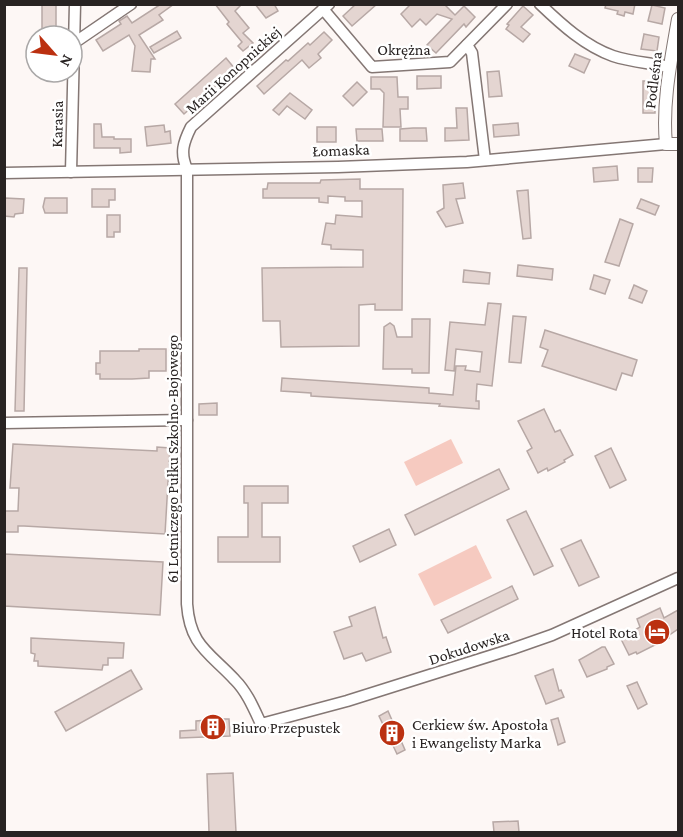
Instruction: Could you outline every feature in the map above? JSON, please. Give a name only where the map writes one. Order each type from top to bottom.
[{"type":"street","name":"Karasia","points":[[74,24],[75,4]]},
{"type":"street","points":[[84,36],[131,4]]},
{"type":"street","name":"Okrężna","points":[[326,7],[372,67],[450,62],[507,4]]},
{"type":"street","points":[[540,4],[575,36],[591,46],[614,56],[669,67]]},
{"type":"street","name":"Marii Konopnickiej","points":[[187,169],[182,156],[184,142],[191,127],[326,7]]},
{"type":"street","name":"Podleśna","points":[[672,144],[664,126],[669,67],[678,19]]},
{"type":"street","points":[[467,45],[472,53],[485,160]]},
{"type":"street","name":"Karasia","points":[[71,172],[73,84]]},
{"type":"street","name":"Łomaska","points":[[4,172],[338,167],[485,160],[672,144]]},
{"type":"street","name":"61 Lotniczego Pułku Szkolno-Bojowego","points":[[187,169],[187,604],[189,624],[202,648],[237,682],[261,724]]},
{"type":"street","points":[[4,423],[187,420]]},
{"type":"street","name":"Dokudowska","points":[[261,724],[347,701],[505,652],[552,635],[678,578]]},
{"type":"shaded area","points":[[451,439],[463,463],[416,486],[404,462]]},
{"type":"shaded area","points":[[476,545],[492,578],[434,606],[418,574]]},
{"type":"building","points":[[42,4],[56,4],[56,24],[42,24]]},
{"type":"building","points":[[161,4],[174,4],[159,15],[163,20],[139,35],[155,59],[151,59],[150,72],[132,71],[135,46],[129,35],[103,51],[96,40],[121,24],[119,21],[127,16],[132,23]]},
{"type":"building","points":[[215,4],[242,4],[235,11],[249,28],[243,33],[253,43],[243,51],[238,46],[242,42],[227,24],[229,22]]},
{"type":"building","points":[[255,4],[274,4],[278,11],[266,18]]},
{"type":"building","points":[[356,4],[377,4],[352,26],[343,16]]},
{"type":"building","points":[[411,4],[444,4],[455,15],[464,6],[475,17],[466,27],[464,24],[436,53],[427,45],[452,19],[437,14],[426,25],[420,19],[412,27],[401,14]]},
{"type":"building","points":[[606,4],[635,4],[633,14],[625,12],[624,16],[617,14],[618,11],[605,8]]},
{"type":"building","points":[[652,5],[665,8],[662,24],[648,21]]},
{"type":"building","points":[[523,6],[533,15],[521,27],[530,34],[523,42],[506,29],[509,25],[507,24]]},
{"type":"building","points":[[177,31],[181,38],[154,53],[150,47]]},
{"type":"building","points":[[324,32],[332,40],[318,54],[321,58],[309,68],[302,60],[264,94],[257,86],[286,60],[288,61],[308,43],[310,45]]},
{"type":"building","points":[[644,34],[659,37],[657,51],[641,49]]},
{"type":"building","points":[[575,54],[590,60],[584,73],[569,66]]},
{"type":"building","points":[[226,58],[235,69],[184,114],[175,104]]},
{"type":"building","points":[[499,71],[502,96],[489,97],[487,72]]},
{"type":"building","points":[[417,76],[441,76],[441,88],[417,89]]},
{"type":"building","points":[[371,77],[397,77],[398,97],[408,97],[408,109],[400,109],[401,127],[383,127],[384,93],[380,89],[371,89]]},
{"type":"building","points":[[643,81],[655,81],[655,113],[643,113]]},
{"type":"building","points":[[357,82],[367,92],[353,106],[343,96]]},
{"type":"building","points":[[290,93],[312,110],[305,119],[287,106],[279,115],[273,110]]},
{"type":"building","points":[[456,108],[467,108],[469,140],[445,141],[445,128],[457,128]]},
{"type":"building","points":[[518,123],[519,135],[494,137],[493,125]]},
{"type":"building","points":[[94,124],[101,124],[102,137],[131,139],[131,152],[120,153],[120,148],[94,148]]},
{"type":"building","points":[[164,125],[165,132],[170,131],[171,143],[147,146],[145,127]]},
{"type":"building","points":[[317,127],[336,127],[336,142],[317,142]]},
{"type":"building","points":[[426,128],[427,141],[400,141],[400,129]]},
{"type":"building","points":[[356,129],[382,129],[383,141],[357,141]]},
{"type":"building","points":[[617,166],[618,180],[594,182],[593,168]]},
{"type":"building","points":[[638,168],[653,168],[652,182],[638,182]]},
{"type":"building","points":[[360,179],[360,189],[403,189],[402,310],[375,310],[375,304],[359,305],[359,346],[281,347],[280,321],[263,321],[262,268],[363,267],[363,250],[331,249],[331,245],[322,244],[326,223],[335,224],[336,215],[362,217],[362,201],[345,201],[345,197],[328,196],[328,203],[319,202],[319,198],[263,198],[263,189],[267,189],[268,183],[320,183],[321,180]]},
{"type":"building","points":[[463,183],[465,198],[456,199],[463,223],[446,227],[437,212],[444,208],[443,185]]},
{"type":"building","points":[[92,189],[115,189],[115,200],[109,200],[109,207],[92,207]]},
{"type":"building","points":[[528,190],[531,238],[523,239],[517,191]]},
{"type":"building","points":[[5,198],[24,199],[23,213],[15,214],[14,217],[4,216]]},
{"type":"building","points":[[45,198],[67,198],[67,213],[45,213],[43,207]]},
{"type":"building","points":[[641,199],[659,206],[655,215],[637,208]]},
{"type":"building","points":[[107,215],[120,215],[120,232],[114,232],[114,237],[107,237]]},
{"type":"building","points":[[620,219],[633,224],[619,266],[605,262]]},
{"type":"building","points":[[518,265],[553,269],[552,280],[517,276]]},
{"type":"building","points":[[19,268],[27,268],[24,411],[15,411]]},
{"type":"building","points":[[464,270],[490,273],[489,284],[463,282]]},
{"type":"building","points":[[594,275],[610,280],[605,294],[590,289]]},
{"type":"building","points":[[634,285],[647,291],[642,303],[629,298]]},
{"type":"building","points":[[488,303],[501,304],[492,386],[477,384],[476,401],[479,401],[479,409],[439,406],[440,404],[311,396],[311,393],[281,391],[282,378],[429,388],[429,393],[453,395],[456,366],[466,366],[465,370],[480,372],[482,352],[456,349],[454,371],[445,370],[450,322],[485,325]]},
{"type":"building","points":[[513,316],[526,317],[521,363],[509,362]]},
{"type":"building","points":[[412,319],[430,319],[429,373],[412,373],[412,369],[383,369],[384,327],[390,323],[394,326],[397,337],[412,337]]},
{"type":"building","points":[[545,330],[637,360],[632,376],[622,373],[616,390],[542,366],[548,350],[540,347]]},
{"type":"building","points":[[139,349],[166,349],[166,371],[149,371],[149,378],[132,379],[100,379],[100,374],[96,374],[96,363],[100,363],[100,351],[139,351]]},
{"type":"building","points":[[217,403],[217,415],[199,415],[199,404]]},
{"type":"building","points":[[544,409],[555,432],[560,430],[573,455],[548,471],[547,468],[538,473],[527,451],[532,448],[518,421]]},
{"type":"building","points":[[13,444],[157,451],[157,447],[170,448],[165,534],[24,526],[18,526],[18,532],[4,532],[4,511],[18,511],[19,488],[10,488]]},
{"type":"building","points":[[611,448],[626,480],[610,488],[595,456]]},
{"type":"building","points":[[499,469],[509,489],[415,535],[405,515]]},
{"type":"building","points":[[244,486],[288,486],[288,503],[262,503],[262,537],[280,537],[280,562],[218,562],[218,537],[248,537],[248,503],[244,503]]},
{"type":"building","points":[[526,511],[553,566],[534,575],[507,520]]},
{"type":"building","points":[[389,529],[396,545],[360,562],[353,546]]},
{"type":"building","points":[[581,540],[599,577],[579,586],[561,549]]},
{"type":"building","points":[[4,554],[163,562],[160,615],[4,606]]},
{"type":"building","points":[[512,586],[518,599],[448,633],[441,620]]},
{"type":"building","points":[[375,607],[383,638],[386,637],[391,652],[366,661],[362,653],[344,659],[334,632],[352,626],[349,617]]},
{"type":"building","points":[[660,608],[664,618],[678,610],[678,629],[668,636],[669,638],[637,654],[636,652],[629,655],[621,639],[640,627],[637,619]]},
{"type":"building","points":[[31,638],[124,643],[123,658],[108,658],[108,665],[103,665],[102,670],[38,666],[38,661],[34,661],[35,654],[31,653]]},
{"type":"building","points":[[605,647],[614,664],[587,677],[579,660]]},
{"type":"building","points":[[553,669],[559,691],[561,690],[564,697],[546,704],[535,676]]},
{"type":"building","points":[[131,670],[142,689],[66,731],[55,712]]},
{"type":"building","points":[[637,682],[647,704],[638,709],[627,686]]},
{"type":"building","name":"Cerkiew św. Apostoła i Ewangelisty Marka","points":[[388,711],[405,750],[397,754],[379,716]]},
{"type":"building","points":[[558,718],[565,742],[558,745],[551,720]]},
{"type":"building","name":"Biuro Przepustek","points":[[229,719],[230,736],[180,738],[180,731],[196,730],[196,721]]},
{"type":"building","points":[[233,773],[236,832],[209,832],[207,774]]},
{"type":"building","points":[[518,821],[519,832],[494,832],[493,822]]},
{"type":"place","name":"Hotel Rota","points":[[657,632]]},
{"type":"place","name":"Biuro Przepustek","points":[[213,727]]},
{"type":"place","name":"Cerkiew św. Apostoła i Ewangelisty Marka","points":[[392,733]]}]
